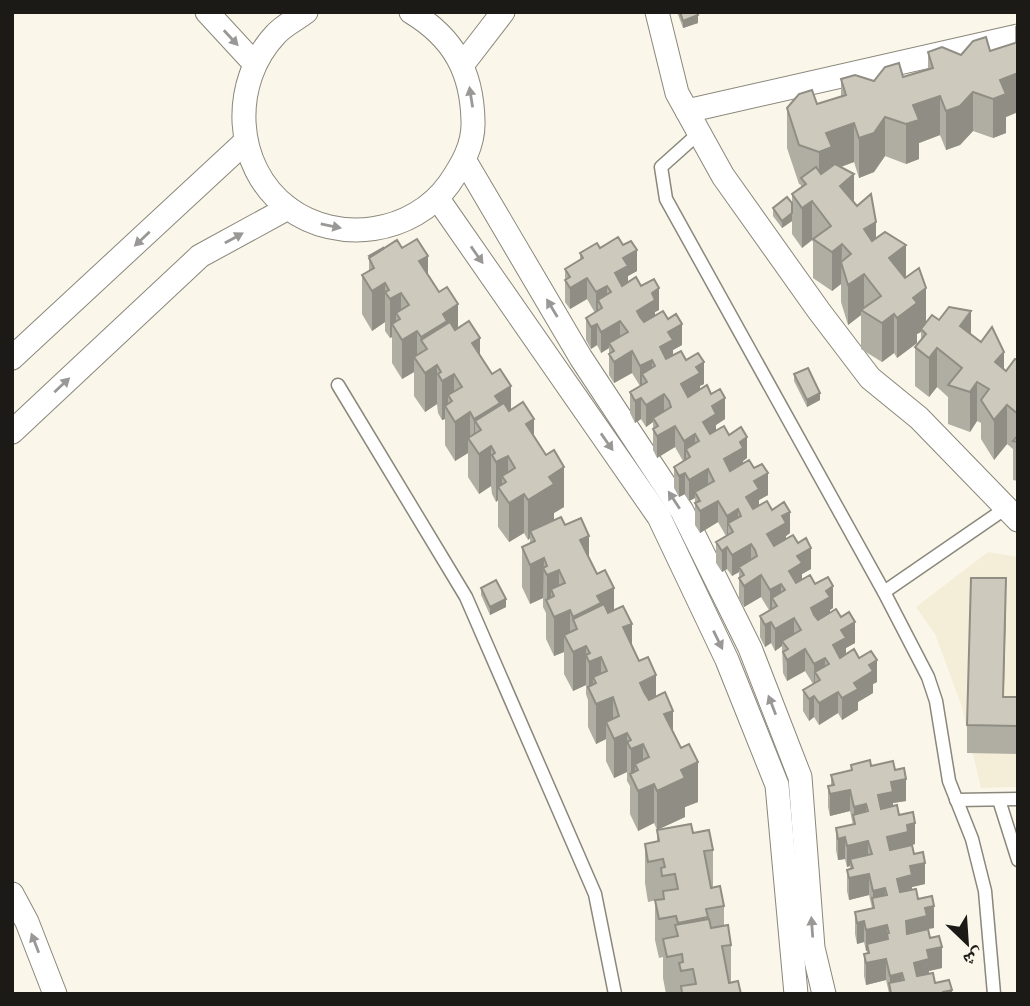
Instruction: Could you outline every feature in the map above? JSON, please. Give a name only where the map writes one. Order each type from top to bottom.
[{"type":"street","points":[[207,12],[255,64]]},
{"type":"street","points":[[306,12],[277,33],[255,64],[243,102],[245,142],[261,179],[288,208],[325,226],[365,231],[404,222],[438,199],[465,161],[474,129],[473,96],[463,64],[442,34],[412,12]]},
{"type":"street","points":[[463,64],[503,12]]},
{"type":"street","points":[[657,12],[677,93],[731,187],[819,311],[870,377],[919,418],[1012,514]]},
{"type":"street","points":[[687,111],[1018,37]]},
{"type":"street","points":[[12,358],[245,142]]},
{"type":"street","points":[[465,161],[581,358],[682,511],[750,648],[800,777],[813,948],[824,994]]},
{"type":"street","points":[[438,199],[659,517],[727,660],[777,785],[796,994]]},
{"type":"street","points":[[12,432],[200,256],[288,208]]},
{"type":"street","points":[[12,894],[27,922],[55,994]]},
{"type":"lane","points":[[699,133],[661,167],[666,199],[923,664],[933,689],[947,771],[972,839],[985,891],[994,994]]},
{"type":"lane","points":[[338,385],[466,597],[595,894],[615,994]]},
{"type":"lane","points":[[884,592],[1012,514]]},
{"type":"lane","points":[[956,800],[1018,799]]},
{"type":"lane","points":[[999,800],[1018,860]]},
{"type":"shaded area","points":[[988,552],[1018,557],[1018,787],[981,788],[961,704],[935,634],[916,607]]},
{"type":"building","points":[[680,12],[697,12],[698,15],[683,21]]},
{"type":"building","points":[[986,37],[990,51],[1018,42],[1018,73],[1000,80],[1006,94],[993,99],[973,92],[960,106],[946,111],[940,96],[913,105],[919,120],[906,124],[885,117],[874,133],[859,138],[854,123],[826,133],[832,147],[819,152],[799,145],[787,108],[799,94],[812,90],[817,104],[846,95],[841,79],[855,75],[874,81],[885,67],[899,63],[903,77],[933,68],[928,52],[942,47],[961,55],[973,41]]},
{"type":"building","points":[[835,164],[854,174],[840,186],[857,206],[871,194],[876,222],[864,229],[872,241],[885,232],[906,245],[889,258],[905,278],[919,268],[926,288],[913,298],[917,303],[897,318],[894,314],[882,323],[861,310],[881,296],[864,274],[848,285],[841,262],[851,254],[842,244],[832,252],[813,239],[831,226],[812,201],[802,208],[792,194],[806,184],[801,178],[816,167],[821,174]]},
{"type":"building","points":[[787,197],[792,203],[792,213],[782,221],[773,208]]},
{"type":"building","points":[[618,237],[623,245],[631,241],[637,250],[623,258],[628,266],[615,273],[622,286],[636,277],[641,286],[654,279],[659,288],[652,293],[655,300],[637,311],[640,317],[644,322],[663,311],[668,319],[676,314],[682,324],[668,332],[673,340],[660,347],[666,359],[681,351],[686,360],[698,353],[704,362],[696,367],[700,373],[681,384],[688,397],[707,385],[711,394],[720,389],[725,398],[712,406],[716,414],[703,422],[710,434],[724,426],[729,435],[741,427],[747,437],[740,442],[743,448],[724,459],[730,471],[749,460],[754,468],[762,464],[768,473],[754,481],[759,489],[746,497],[753,509],[767,501],[772,510],[784,502],[790,512],[782,516],[786,523],[767,534],[774,546],[793,535],[798,543],[806,538],[811,548],[797,556],[802,563],[789,571],[796,583],[810,575],[815,584],[828,577],[833,586],[826,591],[830,597],[811,608],[814,615],[818,620],[836,609],[841,617],[849,612],[855,622],[841,630],[846,638],[833,645],[840,658],[854,649],[859,658],[871,651],[877,660],[869,665],[873,671],[854,683],[858,689],[842,698],[838,692],[819,703],[814,696],[809,699],[803,690],[820,680],[815,672],[829,664],[825,658],[814,664],[805,649],[787,660],[783,652],[788,649],[782,641],[801,630],[794,618],[775,629],[771,622],[765,625],[760,616],[777,606],[772,598],[785,590],[781,584],[770,590],[761,575],[744,586],[739,578],[744,575],[739,567],[757,556],[755,550],[751,544],[732,555],[727,547],[722,551],[716,542],[733,532],[728,523],[741,516],[738,509],[727,516],[718,501],[700,511],[695,503],[700,501],[695,492],[714,481],[708,469],[689,480],[685,473],[679,476],[674,467],[690,457],[686,449],[699,441],[695,434],[684,441],[675,426],[657,436],[653,429],[658,426],[653,418],[671,407],[664,394],[646,405],[641,398],[635,401],[630,392],[647,382],[642,374],[655,366],[652,360],[640,366],[632,351],[614,362],[609,354],[614,351],[609,343],[628,332],[620,321],[601,332],[597,324],[591,327],[586,318],[602,308],[598,300],[611,292],[607,286],[596,292],[587,278],[570,288],[565,280],[570,277],[565,269],[583,258],[580,253],[597,243],[600,248]]},
{"type":"building","points":[[417,239],[428,256],[419,261],[439,292],[447,287],[458,304],[443,314],[447,321],[421,337],[417,331],[402,340],[392,324],[400,319],[396,313],[409,305],[401,293],[390,299],[385,292],[389,290],[385,283],[372,291],[362,275],[374,268],[369,258],[397,240],[402,248]]},
{"type":"building","points":[[949,307],[971,311],[960,326],[981,342],[992,327],[1004,352],[995,362],[1006,371],[1015,359],[1018,360],[1018,414],[1007,405],[994,420],[981,400],[989,389],[977,382],[970,392],[948,385],[962,368],[937,348],[929,358],[915,347],[926,334],[921,329],[932,315],[939,320]]},
{"type":"building","points":[[469,321],[480,338],[472,343],[492,374],[500,369],[511,386],[495,396],[500,403],[474,419],[470,412],[455,422],[445,406],[452,401],[448,395],[462,387],[454,374],[442,381],[437,365],[425,373],[414,357],[427,349],[421,340],[450,322],[455,330]]},
{"type":"building","points":[[808,368],[820,393],[807,400],[794,374]]},
{"type":"building","points":[[523,402],[534,419],[526,424],[546,455],[554,450],[564,467],[549,477],[554,484],[528,500],[524,494],[509,503],[498,487],[506,482],[502,476],[515,468],[508,456],[496,462],[491,446],[479,454],[468,438],[481,430],[475,421],[504,403],[509,411]]},
{"type":"building","points":[[561,517],[565,525],[581,518],[589,536],[580,540],[597,574],[605,570],[614,588],[597,596],[601,603],[573,617],[570,610],[554,617],[546,600],[554,596],[551,589],[565,583],[559,570],[547,575],[543,568],[547,566],[544,558],[530,565],[522,547],[535,541],[530,531]]},
{"type":"building","points":[[971,578],[1006,578],[1003,697],[1018,697],[1018,726],[967,725]]},
{"type":"building","points":[[496,580],[506,599],[490,607],[481,588]]},
{"type":"building","points":[[604,604],[608,613],[623,606],[632,624],[623,627],[639,661],[648,657],[656,675],[640,683],[644,692],[649,700],[665,692],[673,711],[664,714],[681,748],[689,744],[698,762],[681,770],[685,778],[657,791],[654,784],[638,791],[630,774],[638,770],[635,764],[649,757],[643,744],[631,749],[627,742],[631,740],[627,733],[614,739],[606,722],[619,716],[613,697],[596,704],[588,687],[596,683],[593,677],[607,671],[601,657],[589,662],[586,655],[590,653],[586,646],[573,652],[564,635],[577,629],[573,619]]},
{"type":"building","points":[[870,760],[871,766],[893,761],[895,770],[904,768],[906,779],[891,782],[893,792],[878,795],[881,809],[897,805],[899,815],[913,812],[915,823],[907,825],[908,832],[887,837],[890,850],[912,845],[914,854],[923,852],[925,863],[910,866],[912,875],[897,879],[900,892],[916,889],[918,899],[932,896],[934,906],[925,908],[927,916],[906,921],[907,934],[928,929],[930,938],[939,936],[942,947],[927,950],[929,959],[914,963],[917,976],[933,973],[935,983],[949,980],[952,990],[943,994],[887,994],[891,993],[889,983],[904,980],[902,973],[890,976],[886,959],[866,963],[864,954],[869,953],[867,944],[888,939],[889,933],[887,925],[866,930],[864,921],[857,923],[855,912],[874,908],[872,898],[887,895],[885,888],[873,891],[869,874],[849,878],[847,870],[853,868],[850,859],[872,854],[868,841],[847,846],[845,837],[838,839],[836,828],[855,824],[853,815],[868,811],[866,804],[854,807],[850,790],[830,794],[828,786],[834,785],[831,775],[852,770],[851,765]]},
{"type":"building","points":[[691,824],[693,833],[709,830],[713,850],[704,851],[711,888],[720,886],[724,906],[706,909],[708,917],[678,923],[676,916],[659,919],[655,900],[664,899],[663,891],[678,889],[675,874],[662,876],[661,868],[665,867],[663,859],[648,862],[645,844],[659,841],[657,830]]},
{"type":"building","points":[[709,919],[711,928],[728,925],[731,945],[722,946],[729,983],[738,981],[741,994],[680,994],[681,986],[696,984],[693,969],[681,971],[679,963],[683,962],[682,954],[667,957],[663,939],[678,936],[675,925]]}]
